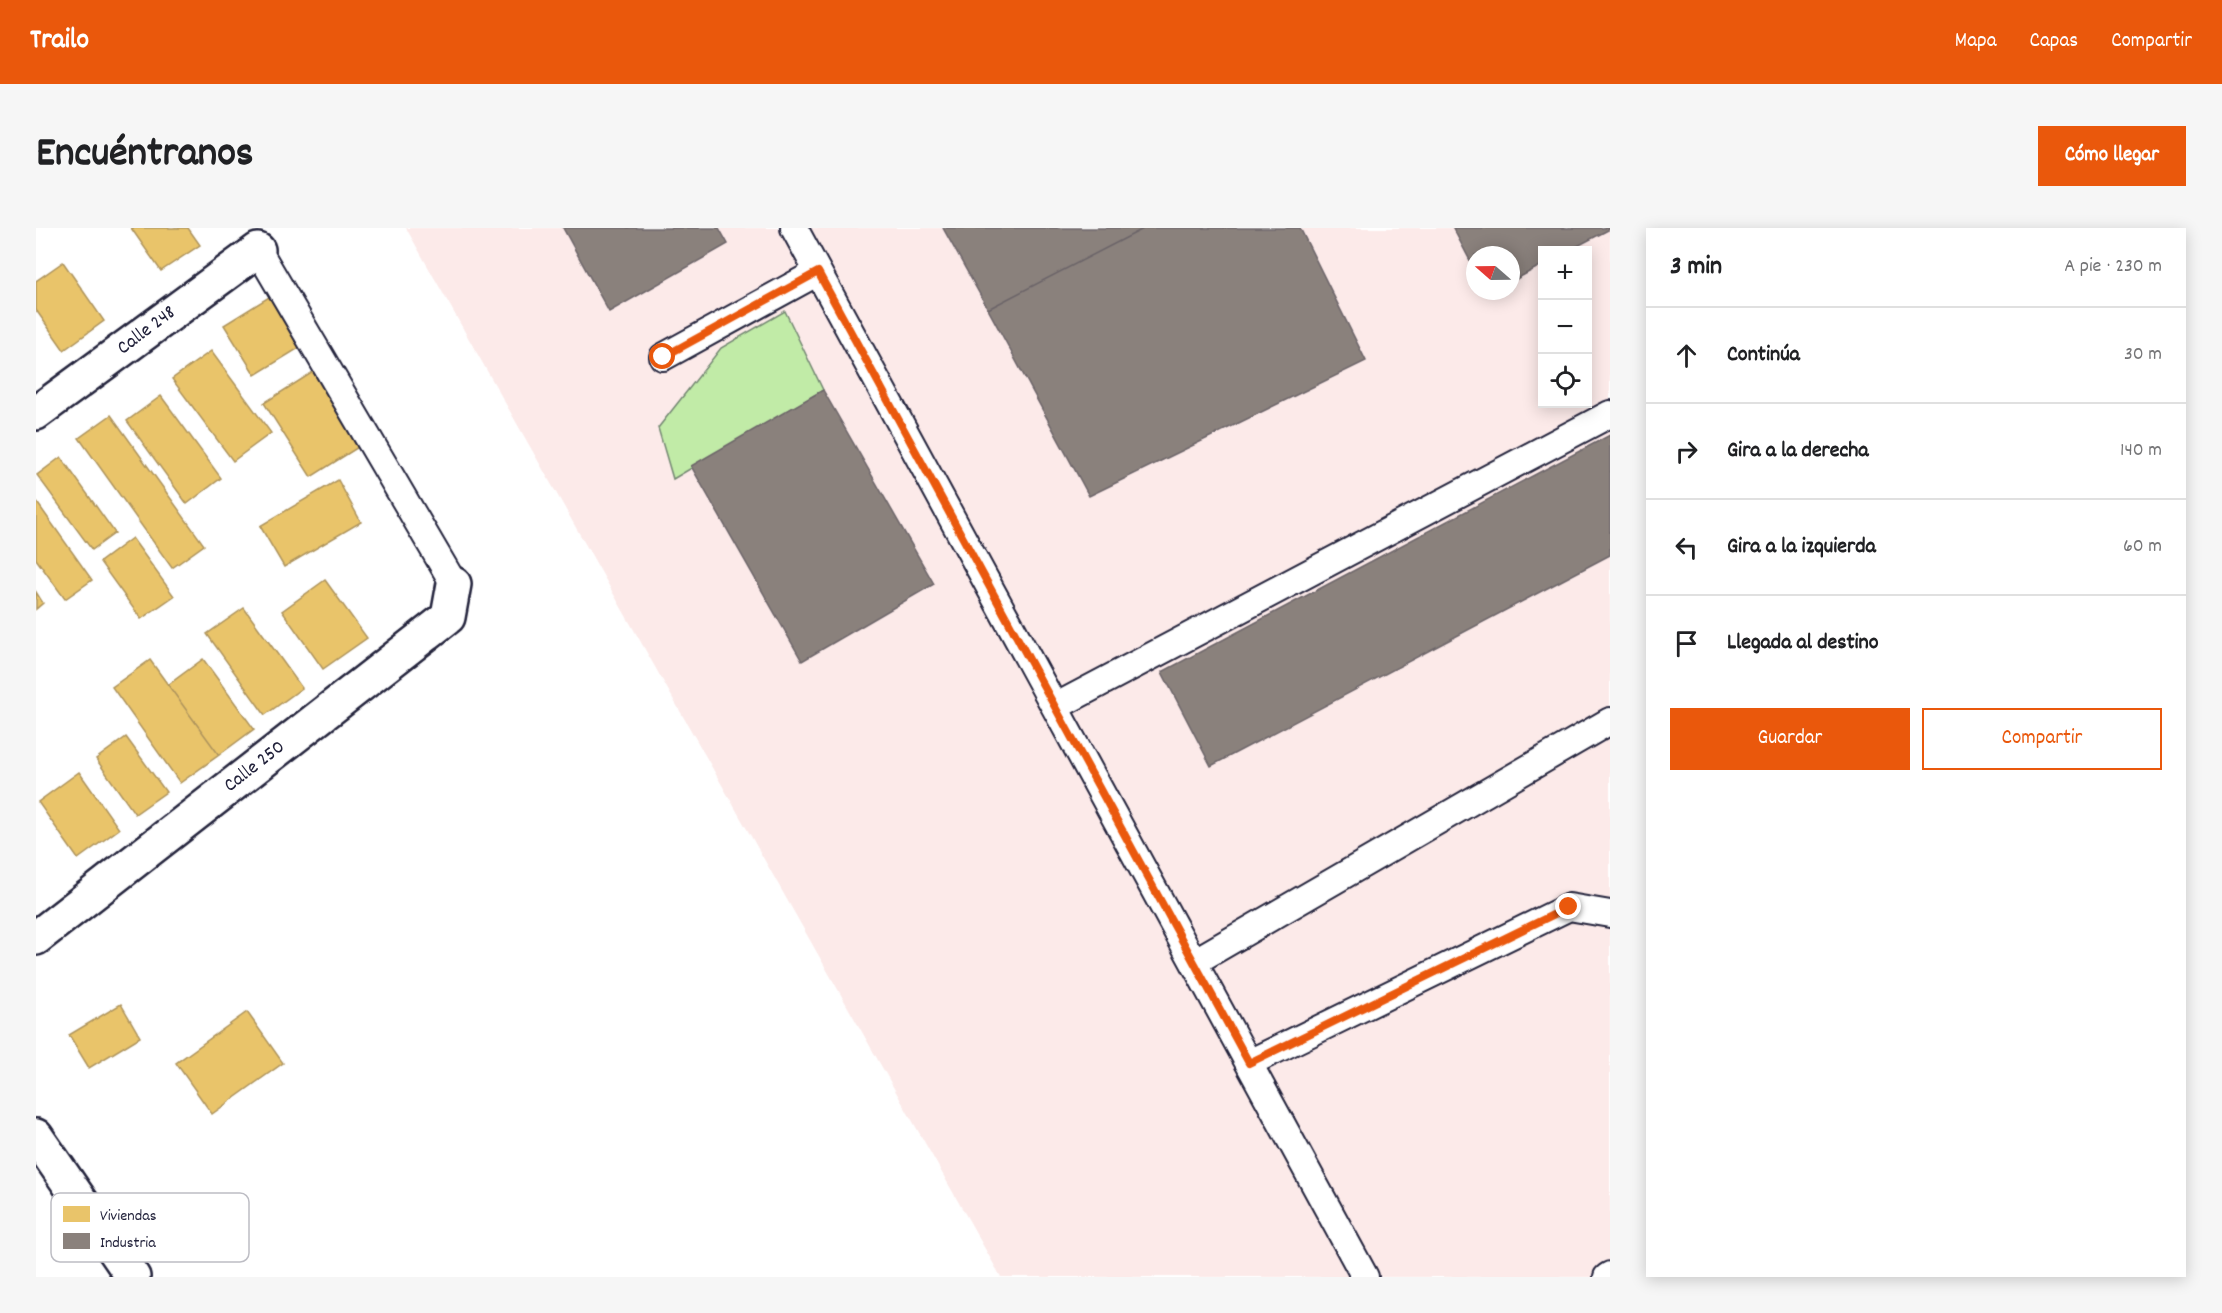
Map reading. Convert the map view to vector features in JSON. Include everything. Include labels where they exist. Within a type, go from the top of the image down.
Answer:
[{"type":"street","name":"Calle 248","points":[[36,413],[258,250]]},
{"type":"street","name":"Calle 250","points":[[36,938],[448,617],[454,584]]},
{"type":"street","points":[[36,1136],[75,1193]]},
{"type":"street","points":[[123,1262],[133,1277]]},
{"type":"lane","points":[[802,230],[818,272],[1365,1277]]},
{"type":"lane","points":[[258,250],[454,584]]},
{"type":"lane","points":[[663,357],[818,272]]},
{"type":"lane","points":[[1055,707],[1610,414]]},
{"type":"lane","points":[[1194,962],[1610,721]]},
{"type":"lane","points":[[1249,1063],[1569,907],[1610,914]]},
{"type":"shaded area","points":[[406,228],[1610,228],[1610,1277],[1001,1277]]},
{"type":"green space","points":[[785,311],[823,390],[673,479],[658,428],[721,348]]},
{"type":"building: Viviendas","points":[[131,228],[188,228],[200,245],[161,271]]},
{"type":"building: Viviendas","points":[[63,262],[104,321],[64,350],[36,310],[36,281]]},
{"type":"building: Viviendas","points":[[274,294],[304,345],[255,375],[224,325]]},
{"type":"building: Viviendas","points":[[211,351],[271,433],[233,461],[172,379]]},
{"type":"building: Viviendas","points":[[313,372],[360,446],[311,477],[264,403]]},
{"type":"building: Viviendas","points":[[161,396],[221,478],[187,504],[127,421]]},
{"type":"building: Viviendas","points":[[111,415],[204,545],[172,568],[79,438]]},
{"type":"building: Viviendas","points":[[61,457],[115,533],[92,550],[37,475]]},
{"type":"building: Viviendas","points":[[338,480],[361,522],[284,567],[260,526]]},
{"type":"building: Viviendas","points":[[36,501],[92,580],[65,599],[36,559]]},
{"type":"building: Viviendas","points":[[132,538],[174,596],[141,619],[100,562]]},
{"type":"building: Viviendas","points":[[325,580],[367,638],[323,669],[282,611]]},
{"type":"building: Viviendas","points":[[36,592],[43,603],[36,609]]},
{"type":"building: Viviendas","points":[[244,608],[302,688],[265,715],[207,634]]},
{"type":"building: Viviendas","points":[[203,659],[254,729],[219,755],[168,685]]},
{"type":"building: Viviendas","points":[[150,660],[219,755],[180,783],[112,687]]},
{"type":"building: Viviendas","points":[[126,737],[166,792],[135,814],[96,759]]},
{"type":"building: Viviendas","points":[[79,772],[119,829],[78,859],[38,802]]},
{"type":"building: Viviendas","points":[[121,1004],[140,1037],[89,1068],[69,1035]]},
{"type":"building: Viviendas","points":[[247,1012],[283,1063],[212,1114],[176,1063]]},
{"type":"building: Industria","points":[[563,228],[719,228],[728,244],[609,312]]},
{"type":"building: Industria","points":[[943,228],[1145,228],[988,309]]},
{"type":"building: Industria","points":[[1145,228],[1300,228],[1366,361],[1089,496],[988,309]]},
{"type":"building: Industria","points":[[1453,228],[1610,228],[1578,246],[1538,246],[1538,267],[1520,277],[1520,246],[1466,246],[1466,253]]},
{"type":"building: Industria","points":[[823,390],[934,584],[802,661],[691,466]]},
{"type":"building: Industria","points":[[1610,435],[1610,555],[1211,766],[1162,672]]},
{"type":"route","points":[[663,357],[818,272],[1249,1063],[1569,907]]}]
